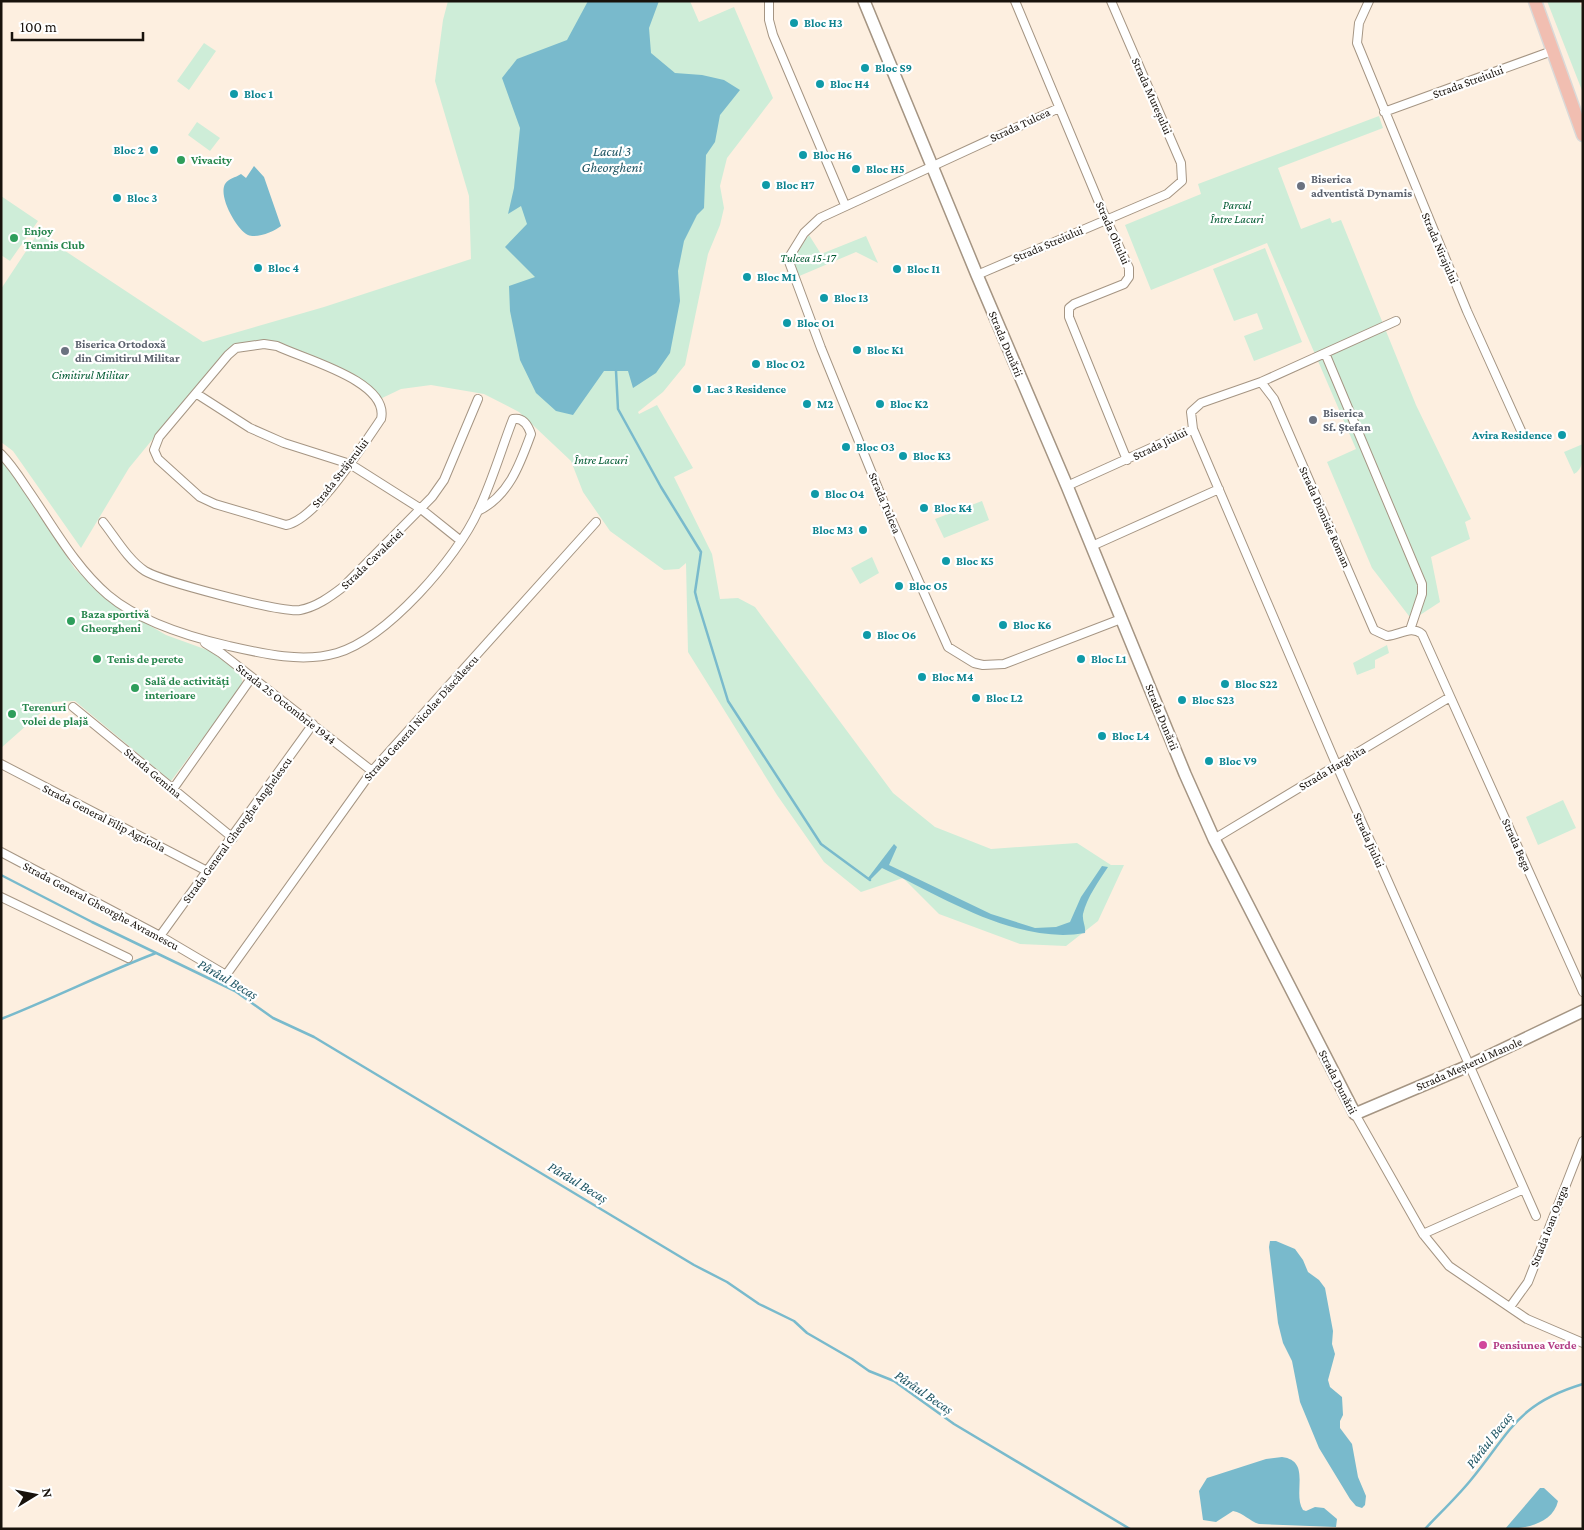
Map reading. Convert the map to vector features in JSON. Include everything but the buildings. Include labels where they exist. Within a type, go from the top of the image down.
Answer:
[{"type":"main road","points":[[1535,1],[1583,135]]},
{"type":"street","points":[[770,1],[769,20],[773,35],[845,205]]},
{"type":"street","name":"Strada Dunării","points":[[864,1],[977,275],[1092,546],[1185,774],[1214,839],[1355,1114],[1423,1234],[1449,1266],[1528,1319],[1583,1343]]},
{"type":"street","name":"Strada Oltului","points":[[1015,1],[1106,219],[1129,268],[1129,277],[1124,284],[1074,304],[1069,308],[1069,317],[1127,460]]},
{"type":"street","name":"Strada Mureșului","points":[[1111,1],[1181,163],[1182,181],[1174,189]]},
{"type":"street","name":"Strada Nirajului","points":[[1369,1],[1359,23],[1357,43],[1467,312],[1523,435]]},
{"type":"street","name":"Strada Streiului","points":[[1384,112],[1552,51]]},
{"type":"street","name":"Strada Tulcea","points":[[1059,108],[820,218],[810,226],[790,253],[789,267],[884,503],[948,647],[974,663],[983,665],[1004,664],[1121,619]]},
{"type":"street","name":"Strada Streiului","points":[[977,275],[1106,219],[1151,202],[1174,189]]},
{"type":"street","points":[[1192,429],[1191,412],[1196,405],[1261,382],[1396,321]]},
{"type":"street","name":"Strada Străjerului","points":[[264,344],[277,346],[360,382],[378,400],[382,413],[381,419],[350,464],[316,505],[296,523],[275,523],[215,504],[200,497],[158,459],[154,450],[159,437],[197,394],[228,355],[236,348],[264,344]]},
{"type":"street","points":[[1325,353],[1422,584],[1422,594],[1410,630],[1417,630],[1422,634],[1450,697]]},
{"type":"street","name":"Strada Dionisie Roman","points":[[1261,382],[1274,399],[1374,630],[1387,636],[1410,630]]},
{"type":"street","points":[[197,394],[250,428],[284,443],[350,464],[422,510],[461,541]]},
{"type":"street","name":"Strada Cavaleriei","points":[[103,522],[135,561],[153,575],[226,596],[288,610],[300,610],[316,604],[343,588],[422,510],[444,480],[478,399]]},
{"type":"street","points":[[1,454],[81,566],[119,604],[158,623],[198,639],[247,650],[302,658],[336,654],[361,645],[386,625],[426,585],[461,541],[478,511],[513,419],[522,420],[526,423],[531,434],[517,474],[490,505],[478,511]]},
{"type":"street","name":"Strada Jiului","points":[[1067,486],[1192,429],[1468,1066],[1536,1216]]},
{"type":"street","points":[[1092,546],[1219,489]]},
{"type":"street","name":"Strada General Nicolae Dăscălescu","points":[[226,975],[372,772],[596,522]]},
{"type":"street","name":"Strada 25 Octombrie 1944","points":[[198,639],[221,653],[372,772]]},
{"type":"street","points":[[173,789],[252,677]]},
{"type":"street","name":"Strada Harghita","points":[[1214,839],[1450,697]]},
{"type":"street","name":"Strada Bega","points":[[1450,697],[1583,992]]},
{"type":"street","name":"Strada Gemina","points":[[73,707],[232,838]]},
{"type":"street","name":"Strada General Gheorghe Anghelescu","points":[[160,936],[313,724]]},
{"type":"street","name":"Strada General Filip Agricola","points":[[1,764],[207,871]]},
{"type":"street","name":"Strada General Gheorghe Avramescu","points":[[1,852],[160,936],[226,975]]},
{"type":"street","points":[[1,897],[128,958]]},
{"type":"street","name":"Strada Meșterul Manole","points":[[1355,1114],[1468,1066],[1583,1011]]},
{"type":"street","name":"Strada Ioan Oarga","points":[[1510,1307],[1528,1282],[1583,1141]]},
{"type":"street","points":[[1423,1234],[1524,1189]]},
{"type":"green space","points":[[448,1],[690,1],[699,22],[734,7],[773,98],[727,158],[720,186],[724,208],[720,225],[708,254],[685,365],[663,392],[638,412],[639,414],[657,405],[693,468],[674,477],[712,554],[720,599],[738,598],[755,607],[893,793],[935,827],[991,849],[1077,843],[1111,865],[1124,865],[1098,921],[1066,946],[1020,944],[939,914],[903,878],[861,892],[824,862],[777,795],[688,652],[686,563],[679,569],[664,570],[610,531],[583,492],[571,461],[519,412],[484,394],[431,385],[401,389],[378,400],[360,382],[277,346],[236,348],[225,359],[221,356],[129,468],[81,548],[13,451],[1,442],[1,289],[38,233],[203,342],[324,307],[471,259],[469,196],[435,81],[443,20]]},
{"type":"green space","points":[[1547,1],[1579,1],[1583,10],[1583,93]]},
{"type":"green space","points":[[204,43],[216,51],[189,90],[177,81]]},
{"type":"green space","name":"Parcul Între Lacuri","points":[[1379,116],[1383,128],[1278,168],[1301,229],[1330,218],[1332,223],[1341,220],[1416,405],[1471,519],[1465,522],[1470,539],[1431,557],[1440,602],[1420,615],[1409,616],[1372,568],[1327,462],[1356,449],[1267,243],[1151,290],[1125,225],[1201,194],[1198,184]]},
{"type":"green space","name":"Vivacity","points":[[197,122],[220,138],[210,151],[188,135]]},
{"type":"green space","name":"Enjoy Tennis Club","points":[[1,196],[38,221],[10,261],[1,255]]},
{"type":"green space","name":"Tulcea 15-17","points":[[809,235],[821,254],[866,236],[878,263],[856,252],[797,277],[794,259]]},
{"type":"green space","points":[[1265,248],[1302,342],[1254,361],[1244,336],[1263,329],[1257,313],[1234,321],[1213,269]]},
{"type":"green space","points":[[1583,444],[1583,457],[1580,469],[1574,474],[1564,452]]},
{"type":"green space","name":"Baza sportivă Gheorgheni","points":[[1,461],[6,464],[75,569],[116,606],[166,635],[210,651],[240,673],[243,684],[171,781],[75,701],[53,702],[1,748]]},
{"type":"green space","points":[[982,501],[989,520],[944,538],[935,519]]},
{"type":"green space","points":[[872,557],[879,573],[860,584],[851,568]]},
{"type":"green space","points":[[1387,645],[1389,653],[1375,660],[1375,668],[1357,675],[1353,663]]},
{"type":"green space","points":[[1563,800],[1576,828],[1538,845],[1526,817]]},
{"type":"water","name":"Lacul 3 Gheorgheni","points":[[588,1],[659,1],[649,28],[651,53],[675,73],[702,75],[724,80],[740,90],[720,115],[715,142],[706,155],[704,208],[697,215],[684,241],[678,271],[680,301],[670,353],[656,373],[633,388],[628,371],[604,371],[573,415],[556,411],[536,393],[520,360],[510,311],[509,286],[535,277],[505,247],[527,224],[521,206],[508,214],[514,188],[520,128],[502,78],[517,59],[567,40]]},
{"type":"water","points":[[254,166],[264,177],[281,226],[270,232],[252,236],[244,232],[234,220],[226,205],[224,190],[225,184],[230,179],[241,174],[246,178]]},
{"type":"water","points":[[894,844],[897,847],[889,865],[991,914],[1035,928],[1056,927],[1070,922],[1081,897],[1102,866],[1108,867],[1087,901],[1083,914],[1085,933],[1059,935],[1033,932],[981,916],[882,868],[870,880],[868,878]]},
{"type":"water","points":[[1270,1241],[1276,1241],[1295,1249],[1303,1260],[1308,1272],[1319,1280],[1325,1288],[1335,1354],[1328,1380],[1330,1387],[1342,1397],[1343,1415],[1340,1421],[1340,1428],[1352,1444],[1358,1477],[1366,1496],[1365,1505],[1362,1508],[1356,1506],[1350,1499],[1319,1448],[1300,1402],[1292,1361],[1283,1343],[1278,1323],[1269,1247]]},
{"type":"water","points":[[1282,1457],[1291,1460],[1299,1471],[1299,1495],[1303,1510],[1306,1511],[1315,1507],[1324,1508],[1337,1519],[1336,1527],[1259,1524],[1233,1511],[1216,1522],[1203,1520],[1199,1491],[1207,1478],[1266,1459]]},
{"type":"water","points":[[1540,1488],[1544,1488],[1558,1501],[1550,1515],[1537,1524],[1505,1529]]},
{"type":"waterway","points":[[616,371],[618,409],[661,487],[701,552],[695,592],[728,701],[821,844],[870,880]]},
{"type":"waterway","name":"Pârâul Becaș","points":[[1,875],[92,922],[235,991],[273,1018],[314,1037],[694,1265],[727,1282],[759,1304],[794,1321],[807,1333],[869,1371],[894,1381],[954,1424],[1130,1529]]},
{"type":"waterway","points":[[1,1019],[156,953]]},
{"type":"waterway","name":"Pârâul Becaș","points":[[1425,1529],[1465,1487],[1516,1422],[1543,1401],[1583,1384]]},
{"type":"place","name":"Bloc H3","points":[[794,23]]},
{"type":"place","name":"Bloc S9","points":[[865,68]]},
{"type":"place","name":"Bloc H4","points":[[820,84]]},
{"type":"place","name":"Bloc 1","points":[[234,94]]},
{"type":"place","name":"Bloc 2","points":[[154,150]]},
{"type":"place","name":"Bloc H6","points":[[803,155]]},
{"type":"place","name":"Vivacity","points":[[181,160]]},
{"type":"place","name":"Bloc H5","points":[[856,169]]},
{"type":"place","name":"Bloc H7","points":[[766,185]]},
{"type":"place","name":"Biserica adventistă Dynamis","points":[[1301,186]]},
{"type":"place","name":"Bloc 3","points":[[117,198]]},
{"type":"place","name":"Enjoy Tennis Club","points":[[14,238]]},
{"type":"place","name":"Bloc 4","points":[[258,268]]},
{"type":"place","name":"Bloc I1","points":[[897,269]]},
{"type":"place","name":"Bloc M1","points":[[747,277]]},
{"type":"place","name":"Bloc I3","points":[[824,298]]},
{"type":"place","name":"Bloc O1","points":[[787,323]]},
{"type":"place","name":"Bloc K1","points":[[857,350]]},
{"type":"place","name":"Biserica Ortodoxă din Cimitirul Militar","points":[[65,351]]},
{"type":"place","name":"Bloc O2","points":[[756,364]]},
{"type":"place","name":"Lac 3 Residence","points":[[697,389]]},
{"type":"place","name":"M2","points":[[807,404]]},
{"type":"place","name":"Bloc K2","points":[[880,404]]},
{"type":"place","name":"Biserica Sf. Ștefan","points":[[1313,420]]},
{"type":"place","name":"Avira Residence","points":[[1562,435]]},
{"type":"place","name":"Bloc O3","points":[[846,447]]},
{"type":"place","name":"Bloc K3","points":[[903,456]]},
{"type":"place","name":"Bloc O4","points":[[815,494]]},
{"type":"place","name":"Bloc K4","points":[[924,508]]},
{"type":"place","name":"Bloc M3","points":[[863,530]]},
{"type":"place","name":"Bloc K5","points":[[946,561]]},
{"type":"place","name":"Bloc O5","points":[[899,586]]},
{"type":"place","name":"Baza sportivă Gheorgheni","points":[[71,621]]},
{"type":"place","name":"Bloc K6","points":[[1003,625]]},
{"type":"place","name":"Bloc O6","points":[[867,635]]},
{"type":"place","name":"Tenis de perete","points":[[97,659]]},
{"type":"place","name":"Bloc L1","points":[[1081,659]]},
{"type":"place","name":"Bloc M4","points":[[922,677]]},
{"type":"place","name":"Bloc S22","points":[[1225,684]]},
{"type":"place","name":"Sală de activități interioare","points":[[135,688]]},
{"type":"place","name":"Bloc L2","points":[[976,698]]},
{"type":"place","name":"Bloc S23","points":[[1182,700]]},
{"type":"place","name":"Terenuri volei de plajă","points":[[12,714]]},
{"type":"place","name":"Bloc L4","points":[[1102,736]]},
{"type":"place","name":"Bloc V9","points":[[1209,761]]},
{"type":"place","name":"Pensiunea Verde","points":[[1483,1345]]},
{"type":"park label","name":"Cimitirul Militar","points":[[90,375]]},
{"type":"park label","name":"Între Lacuri","points":[[601,460]]}]
